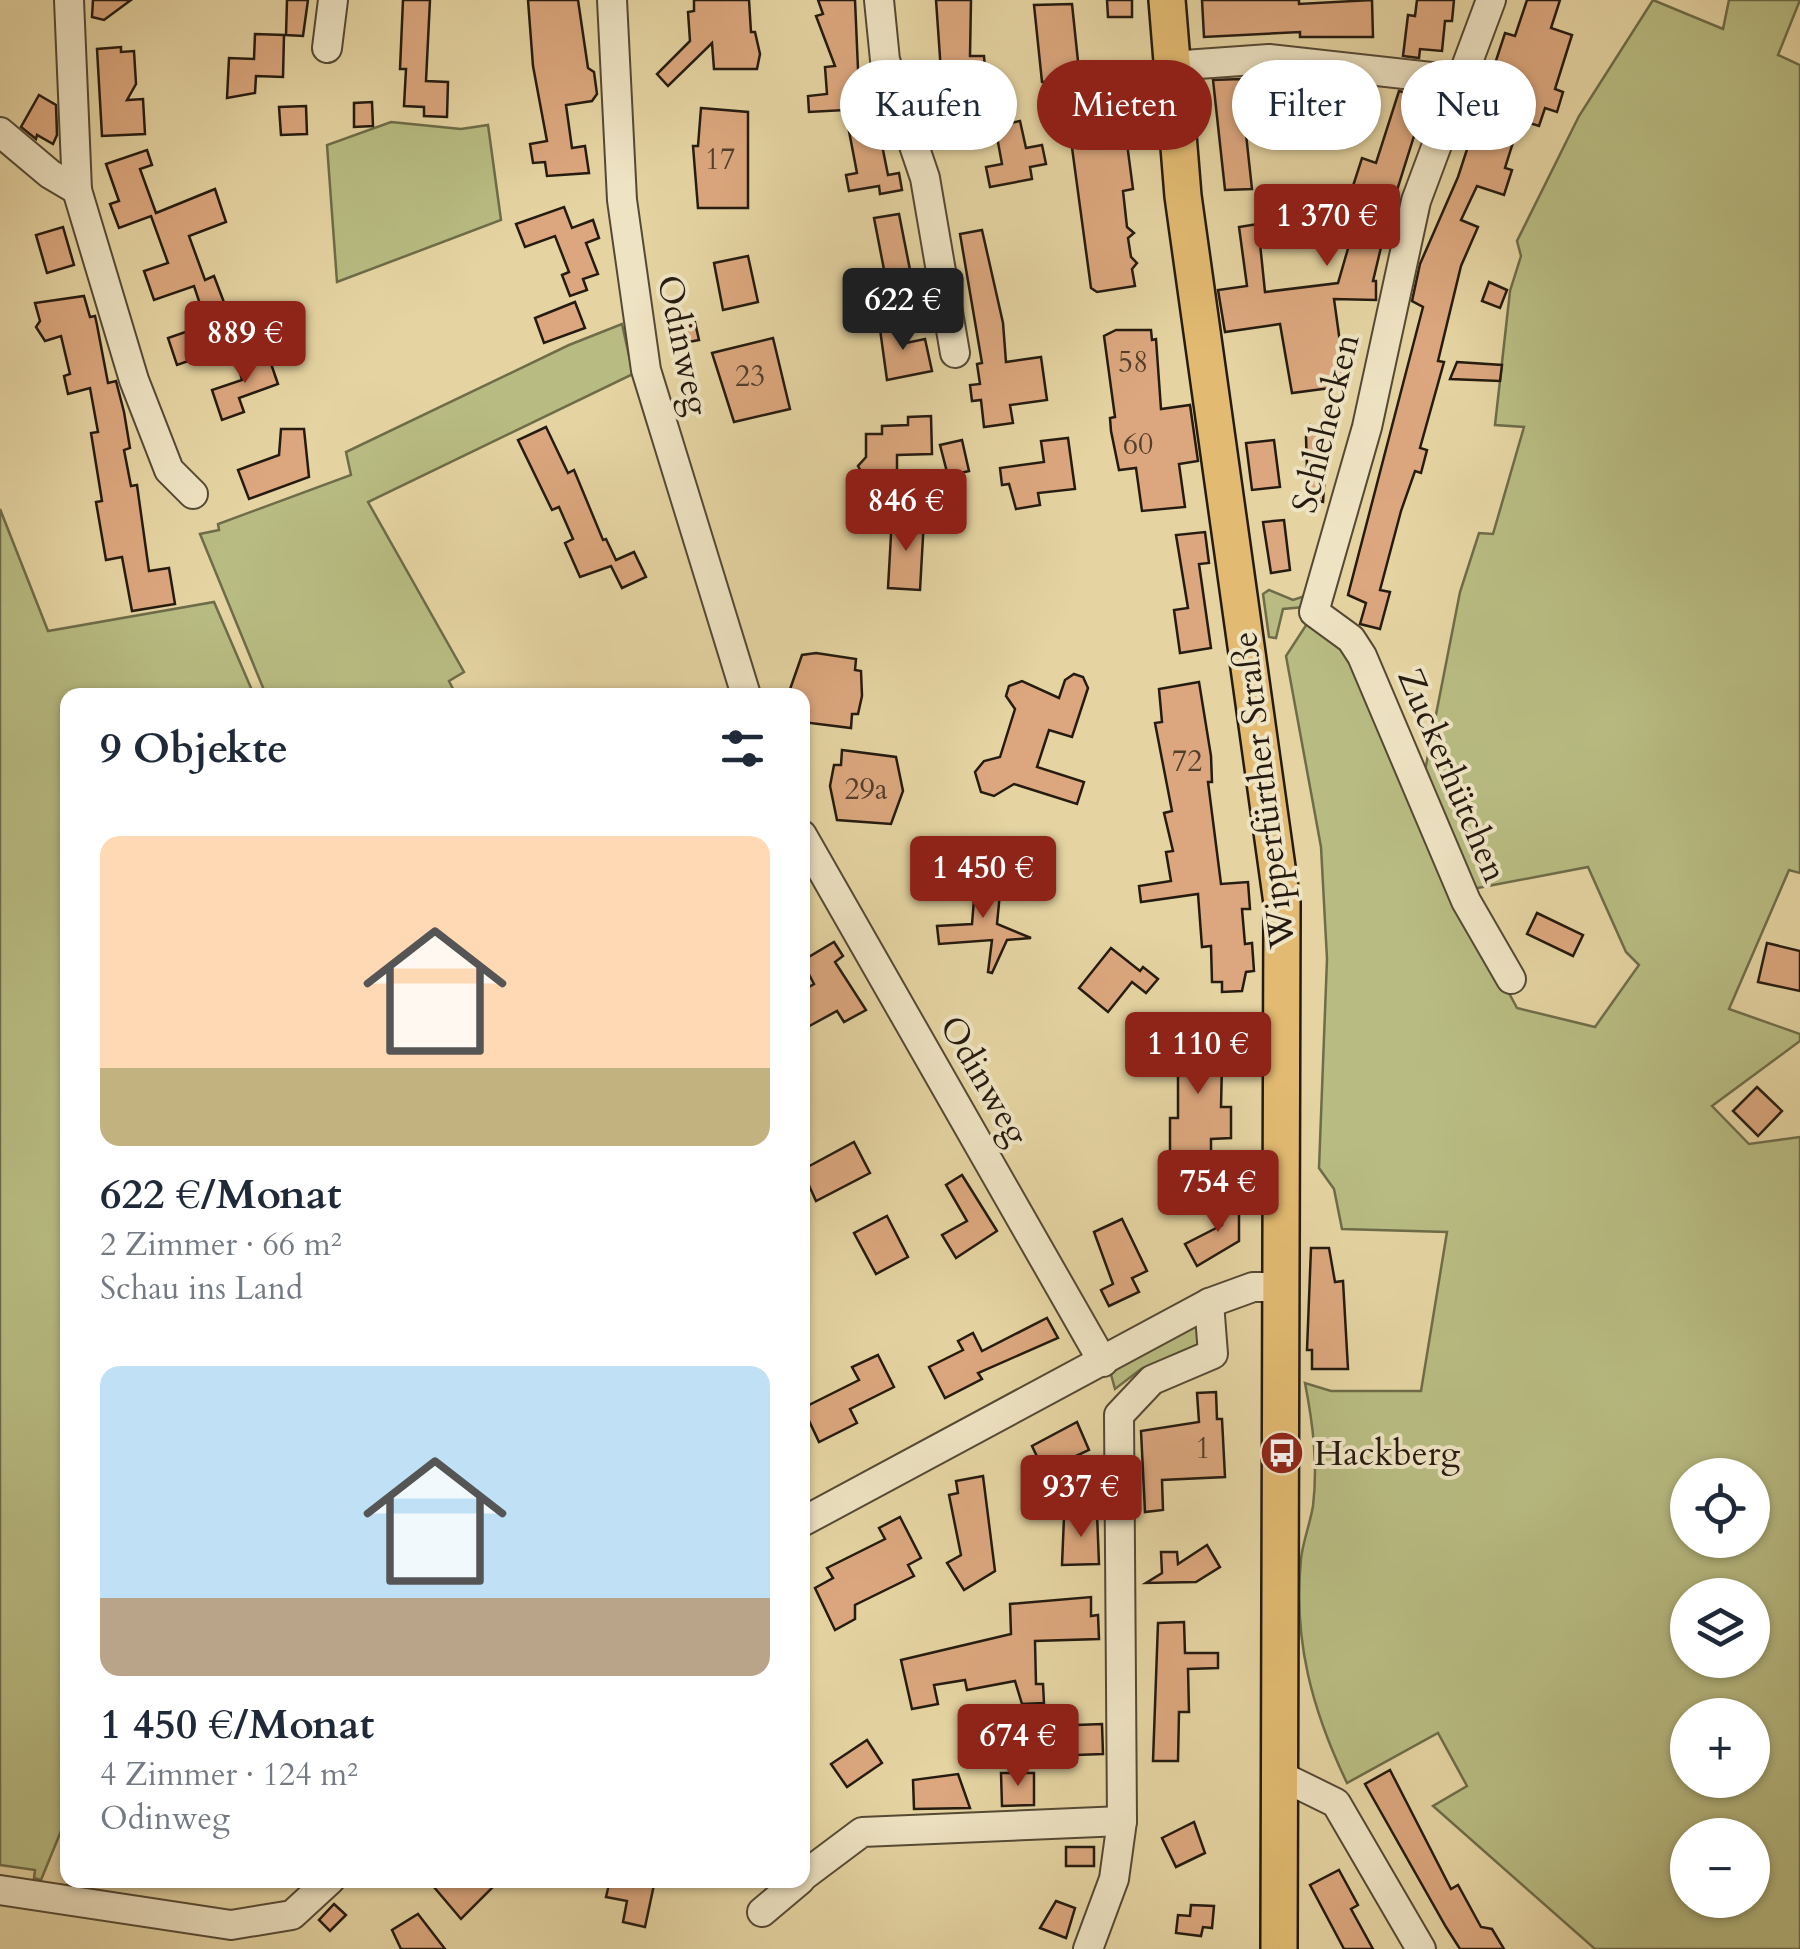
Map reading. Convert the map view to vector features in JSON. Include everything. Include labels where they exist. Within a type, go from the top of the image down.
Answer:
[{"type":"main road","name":"Wipperfürther Straße","points":[[1166,0],[1170,60]]},
{"type":"main road","name":"Wipperfürther Straße","points":[[1178,150],[1282,904],[1278,1286],[1283,1777],[1280,1949]]},
{"type":"street","points":[[69,0],[77,190],[134,380],[170,470],[193,494]]},
{"type":"street","points":[[327,48],[333,0]]},
{"type":"street","name":"Odinweg","points":[[612,0],[622,200],[646,370],[744,688]]},
{"type":"street","points":[[879,0],[885,60],[925,178],[955,353]]},
{"type":"street","name":"Schlehecken","points":[[1466,60],[1491,0]]},
{"type":"street","points":[[1212,63],[1268,58],[1401,73]]},
{"type":"street","points":[[0,132],[50,174],[77,190]]},
{"type":"street","name":"Schlehecken","points":[[1314,612],[1367,426],[1416,202],[1434,150]]},
{"type":"street","name":"Zuckerhütchen","points":[[1314,612],[1350,639],[1362,656],[1466,901],[1512,979]]},
{"type":"street","name":"Odinweg","points":[[810,849],[1103,1362]]},
{"type":"street","points":[[810,1518],[1209,1304],[1252,1287],[1278,1286]]},
{"type":"street","points":[[1088,1949],[1114,1878],[1122,1821],[1119,1415],[1152,1380],[1213,1354],[1209,1304]]},
{"type":"street","points":[[1283,1777],[1336,1804],[1421,1949]]},
{"type":"street","points":[[810,1872],[862,1832],[1122,1821]]},
{"type":"street","points":[[0,1890],[231,1925],[292,1915],[321,1888]]},
{"type":"street","points":[[762,1912],[790,1888]]},
{"type":"green space","points":[[1653,0],[1723,29],[1729,0],[1800,0],[1778,55],[1800,65],[1800,873],[1789,870],[1729,1009],[1800,1034],[1800,1041],[1712,1106],[1749,1144],[1800,1137],[1800,1949],[1595,1949],[1433,1806],[1467,1786],[1438,1733],[1347,1783],[1315,1701],[1303,1646],[1301,1559],[1313,1506],[1315,1475],[1305,1383],[1331,1391],[1421,1391],[1447,1232],[1342,1229],[1334,1189],[1319,1168],[1327,959],[1321,847],[1286,656],[1312,616],[1349,646],[1465,911],[1517,1008],[1595,1027],[1639,965],[1626,952],[1588,867],[1467,890],[1422,786],[1460,592],[1479,533],[1493,534],[1524,427],[1495,425],[1510,291],[1521,256],[1517,241],[1579,116]]},
{"type":"green space","points":[[391,122],[461,129],[488,125],[501,220],[337,282],[327,145]]},
{"type":"green space","points":[[622,324],[633,374],[368,502],[464,672],[449,681],[452,688],[263,688],[200,534],[219,530],[218,524],[351,475],[346,452],[569,345]]},
{"type":"green space","points":[[0,509],[48,631],[214,602],[251,688],[60,688],[60,1834],[41,1880],[34,1878],[35,1870],[0,1865]]},
{"type":"green space","points":[[1269,590],[1293,600],[1308,595],[1304,607],[1283,609],[1276,638],[1269,637],[1263,594]]},
{"type":"green space","points":[[1195,1325],[1203,1329],[1199,1344],[1141,1369],[1115,1389],[1110,1371]]},
{"type":"building","points":[[93,0],[131,0],[104,20],[92,17]]},
{"type":"building","points":[[287,0],[308,0],[303,36],[286,35]]},
{"type":"building","points":[[403,0],[430,0],[426,81],[448,82],[447,117],[424,116],[424,107],[404,106],[406,69],[400,69]]},
{"type":"building","points":[[528,0],[578,0],[588,68],[594,72],[597,94],[592,101],[566,105],[572,148],[585,146],[589,173],[547,176],[545,162],[533,163],[530,144],[547,141],[533,66]]},
{"type":"building","points":[[694,0],[749,0],[751,32],[755,32],[760,54],[757,69],[714,69],[712,43],[668,86],[657,74],[690,41],[688,12],[694,11]]},
{"type":"building","points":[[818,0],[855,0],[858,60],[840,60],[840,110],[809,112],[808,96],[827,94],[825,67],[835,66],[816,16],[823,14]]},
{"type":"building","points":[[936,0],[971,0],[970,56],[984,56],[984,60],[940,60]]},
{"type":"building","points":[[1107,0],[1132,0],[1132,17],[1108,17]]},
{"type":"building","points":[[1202,0],[1299,0],[1299,4],[1372,0],[1373,37],[1300,37],[1300,32],[1204,37]]},
{"type":"building","points":[[1417,0],[1454,0],[1452,21],[1445,21],[1442,51],[1420,49],[1419,58],[1403,56],[1408,15],[1415,16]]},
{"type":"building","points":[[1527,0],[1560,0],[1551,28],[1572,35],[1555,89],[1563,92],[1557,112],[1545,108],[1539,126],[1536,60],[1496,60],[1505,33],[1515,36]]},
{"type":"building","points":[[1072,4],[1078,60],[1040,60],[1034,5]]},
{"type":"building","points":[[255,34],[284,35],[283,77],[256,76],[255,93],[227,98],[229,58],[254,59]]},
{"type":"building","points":[[121,47],[121,52],[134,51],[136,84],[127,100],[143,99],[145,134],[102,136],[97,49]]},
{"type":"building","points":[[1232,79],[1232,150],[1248,150],[1252,189],[1225,190],[1213,80]]},
{"type":"building","points":[[1401,92],[1401,150],[1410,150],[1373,281],[1376,300],[1334,299],[1346,386],[1292,393],[1280,324],[1225,332],[1218,290],[1247,286],[1239,227],[1258,224],[1265,292],[1338,283],[1365,190],[1353,186],[1362,158],[1376,163]]},
{"type":"building","points":[[39,95],[56,105],[57,135],[53,144],[37,135],[36,139],[21,127]]},
{"type":"building","points":[[372,102],[373,126],[354,127],[354,103]]},
{"type":"building","points":[[306,106],[307,134],[281,135],[279,107]]},
{"type":"building","points":[[701,108],[748,112],[748,208],[698,208],[693,146],[698,146]]},
{"type":"building","points":[[1020,121],[1026,148],[1037,146],[1037,150],[1043,150],[1046,164],[1030,167],[1032,179],[990,187],[986,167],[1002,164],[999,150],[1017,150]]},
{"type":"building","points":[[147,150],[152,165],[140,169],[156,213],[215,189],[226,222],[189,236],[205,280],[214,276],[225,305],[203,313],[194,286],[154,300],[144,271],[168,263],[151,216],[119,228],[110,204],[119,201],[106,164]]},
{"type":"building","points":[[853,150],[883,150],[888,175],[899,173],[902,190],[880,194],[879,186],[849,191],[846,175],[857,173]]},
{"type":"building","points":[[1072,150],[1128,150],[1133,189],[1123,191],[1127,227],[1134,233],[1128,238],[1131,257],[1137,263],[1132,269],[1135,286],[1097,292],[1091,288]]},
{"type":"building","points":[[1467,150],[1511,150],[1505,168],[1512,170],[1504,195],[1477,186],[1461,220],[1478,227],[1461,266],[1438,361],[1444,362],[1420,448],[1427,450],[1421,473],[1415,471],[1380,590],[1390,592],[1380,629],[1360,624],[1366,603],[1348,595],[1423,307],[1412,301],[1420,264]]},
{"type":"building","points":[[564,207],[572,228],[593,220],[599,238],[586,243],[598,274],[583,279],[587,290],[570,296],[562,275],[569,272],[555,236],[525,247],[516,224]]},
{"type":"building","points":[[899,214],[912,280],[887,285],[874,218]]},
{"type":"building","points":[[63,227],[74,265],[47,273],[36,235]]},
{"type":"building","points":[[982,230],[1003,323],[1006,362],[1041,357],[1047,400],[1010,405],[1013,423],[984,427],[981,400],[972,401],[970,385],[980,384],[977,364],[982,363],[960,234]]},
{"type":"building","points":[[748,256],[758,302],[723,310],[714,263]]},
{"type":"building","points":[[1489,282],[1507,290],[1500,308],[1482,301]]},
{"type":"building","points":[[84,296],[90,317],[95,316],[108,383],[116,381],[124,412],[130,448],[124,450],[131,486],[137,485],[149,571],[169,568],[175,604],[132,611],[122,557],[106,560],[96,502],[102,501],[91,433],[98,432],[90,388],[68,394],[64,376],[70,374],[61,336],[45,341],[36,327],[40,321],[35,303]]},
{"type":"building","points":[[575,302],[585,328],[544,343],[535,318]]},
{"type":"building","points":[[694,318],[699,340],[673,345],[668,323]]},
{"type":"building","points":[[896,318],[901,344],[925,339],[932,371],[887,380],[879,322]]},
{"type":"building","points":[[217,321],[226,348],[177,365],[168,338]]},
{"type":"building","points":[[1116,330],[1151,330],[1152,340],[1156,339],[1161,409],[1190,405],[1198,461],[1179,464],[1185,507],[1142,511],[1136,468],[1119,470],[1111,431],[1110,418],[1115,417],[1104,336]]},
{"type":"building","points":[[773,338],[790,409],[734,422],[712,353]]},
{"type":"building","points":[[268,355],[278,384],[239,398],[244,412],[222,420],[212,390],[242,380],[238,365]]},
{"type":"building","points":[[1457,362],[1502,365],[1500,381],[1450,379]]},
{"type":"building","points":[[931,416],[932,454],[897,455],[897,474],[863,475],[858,466],[866,457],[866,434],[882,434],[882,426],[908,425],[908,417]]},
{"type":"building","points":[[1310,425],[1328,432],[1323,502],[1308,498],[1306,437]]},
{"type":"building","points":[[546,427],[568,473],[574,470],[603,540],[606,539],[616,560],[634,552],[646,577],[622,588],[611,566],[580,577],[565,543],[573,539],[559,507],[552,510],[518,440]]},
{"type":"building","points":[[281,429],[304,429],[309,477],[249,499],[238,470],[279,455]]},
{"type":"building","points":[[1068,438],[1075,489],[1038,493],[1040,505],[1016,509],[1009,484],[1002,485],[1000,468],[1044,462],[1041,441]]},
{"type":"building","points":[[962,440],[969,471],[948,476],[940,445]]},
{"type":"building","points":[[1274,440],[1280,487],[1252,490],[1246,443]]},
{"type":"building","points":[[892,517],[924,519],[920,590],[888,588]]},
{"type":"building","points":[[1284,520],[1290,570],[1271,573],[1263,522]]},
{"type":"building","points":[[1205,532],[1209,563],[1199,564],[1211,648],[1180,653],[1174,610],[1188,608],[1176,535]]},
{"type":"building","points":[[816,653],[856,659],[855,670],[861,671],[862,696],[858,714],[852,714],[851,728],[810,723],[810,688],[790,688],[802,655]]},
{"type":"building","points":[[1074,674],[1083,677],[1088,688],[1072,737],[1049,730],[1037,767],[1084,782],[1077,804],[1014,784],[994,796],[981,792],[975,772],[984,761],[1000,757],[1015,709],[1006,696],[1009,686],[1022,681],[1059,698],[1065,680]]},
{"type":"building","points":[[1199,682],[1211,756],[1212,782],[1208,782],[1221,884],[1248,882],[1250,909],[1242,909],[1245,944],[1252,943],[1254,971],[1246,972],[1242,991],[1222,992],[1222,982],[1212,982],[1211,946],[1202,947],[1198,894],[1141,902],[1139,886],[1171,881],[1166,852],[1173,851],[1164,813],[1172,811],[1155,723],[1162,722],[1159,689]]},
{"type":"building","points":[[842,750],[896,757],[903,791],[891,824],[837,820],[830,786],[834,765],[841,765]]},
{"type":"building","points":[[989,871],[1002,872],[997,924],[1031,938],[1007,940],[992,973],[988,972],[992,940],[939,944],[937,926],[972,924],[975,887]]},
{"type":"building","points":[[1537,913],[1583,935],[1573,956],[1527,934]]},
{"type":"building","points":[[834,942],[843,956],[835,962],[866,1010],[844,1022],[837,1011],[810,1026],[810,986],[814,984],[810,956]]},
{"type":"building","points":[[1767,943],[1800,951],[1800,991],[1758,982]]},
{"type":"building","points":[[1111,948],[1140,971],[1143,967],[1158,979],[1146,993],[1132,982],[1108,1012],[1079,988]]},
{"type":"building","points":[[1181,1021],[1223,1021],[1221,1107],[1231,1107],[1231,1138],[1211,1139],[1211,1173],[1170,1173],[1170,1118],[1178,1118],[1178,1071],[1171,1071],[1170,1047],[1181,1047]]},
{"type":"building","points":[[1757,1087],[1782,1111],[1758,1136],[1733,1111]]},
{"type":"building","points":[[854,1142],[870,1173],[816,1201],[810,1188],[810,1166]]},
{"type":"building","points":[[962,1175],[997,1231],[956,1258],[942,1235],[967,1221],[946,1185]]},
{"type":"building","points":[[1221,1200],[1239,1200],[1239,1241],[1197,1266],[1185,1244],[1222,1225]]},
{"type":"building","points":[[887,1216],[908,1257],[876,1274],[854,1233]]},
{"type":"building","points":[[1122,1219],[1147,1271],[1132,1278],[1139,1292],[1109,1306],[1101,1290],[1113,1284],[1094,1232]]},
{"type":"building","points":[[1311,1248],[1329,1248],[1335,1282],[1343,1281],[1348,1369],[1312,1369],[1312,1350],[1307,1350]]},
{"type":"building","points":[[1047,1318],[1058,1338],[978,1373],[982,1379],[945,1398],[929,1367],[963,1350],[958,1341],[973,1333],[982,1351]]},
{"type":"building","points":[[878,1355],[894,1387],[850,1409],[857,1423],[819,1442],[810,1423],[810,1404],[859,1380],[852,1367]]},
{"type":"building","points":[[1216,1392],[1217,1419],[1222,1419],[1225,1477],[1162,1480],[1163,1510],[1145,1512],[1141,1431],[1199,1422],[1197,1393]]},
{"type":"building","points":[[1077,1422],[1089,1450],[1044,1471],[1032,1446]]},
{"type":"building","points":[[983,1476],[995,1571],[964,1590],[947,1563],[961,1555],[949,1495],[958,1493],[956,1481]]},
{"type":"building","points":[[1097,1513],[1099,1564],[1062,1565],[1064,1517]]},
{"type":"building","points":[[900,1517],[921,1558],[908,1565],[914,1576],[855,1605],[855,1619],[835,1630],[815,1588],[833,1578],[827,1568],[885,1539],[879,1528]]},
{"type":"building","points":[[1207,1545],[1220,1567],[1196,1582],[1146,1583],[1162,1573],[1161,1552],[1177,1552],[1178,1564]]},
{"type":"building","points":[[1091,1597],[1091,1616],[1098,1615],[1099,1639],[1035,1641],[1036,1684],[1043,1684],[1044,1703],[1022,1704],[1015,1681],[967,1690],[965,1680],[934,1685],[938,1704],[912,1709],[901,1660],[1011,1634],[1010,1604]]},
{"type":"building","points":[[1184,1622],[1185,1653],[1218,1653],[1218,1668],[1188,1669],[1189,1712],[1179,1712],[1178,1761],[1153,1761],[1158,1623]]},
{"type":"building","points":[[1102,1724],[1103,1754],[1076,1755],[1076,1725]]},
{"type":"building","points":[[867,1740],[882,1763],[847,1787],[831,1764]]},
{"type":"building","points":[[1390,1770],[1451,1889],[1458,1885],[1481,1927],[1492,1929],[1504,1949],[1460,1949],[1365,1784]]},
{"type":"building","points":[[1001,1773],[1034,1773],[1034,1805],[1002,1806]]},
{"type":"building","points":[[958,1774],[970,1808],[914,1809],[913,1780]]},
{"type":"building","points":[[1194,1822],[1205,1853],[1176,1867],[1162,1838]]},
{"type":"building","points":[[1066,1847],[1094,1847],[1094,1866],[1066,1866]]},
{"type":"building","points":[[1339,1870],[1358,1905],[1351,1909],[1373,1949],[1344,1949],[1310,1885]]},
{"type":"building","points":[[435,1888],[492,1888],[461,1919]]},
{"type":"building","points":[[608,1888],[653,1888],[645,1927],[623,1922],[627,1901],[606,1897]]},
{"type":"building","points":[[1056,1901],[1075,1908],[1066,1938],[1040,1928]]},
{"type":"building","points":[[334,1904],[346,1915],[330,1931],[319,1920]]},
{"type":"building","points":[[1191,1905],[1214,1906],[1212,1928],[1203,1927],[1201,1936],[1176,1933],[1178,1915],[1190,1916]]},
{"type":"building","points":[[418,1914],[445,1949],[401,1949],[392,1930]]},
{"type":"place","name":"Hackberg","points":[[1282,1453]]}]
